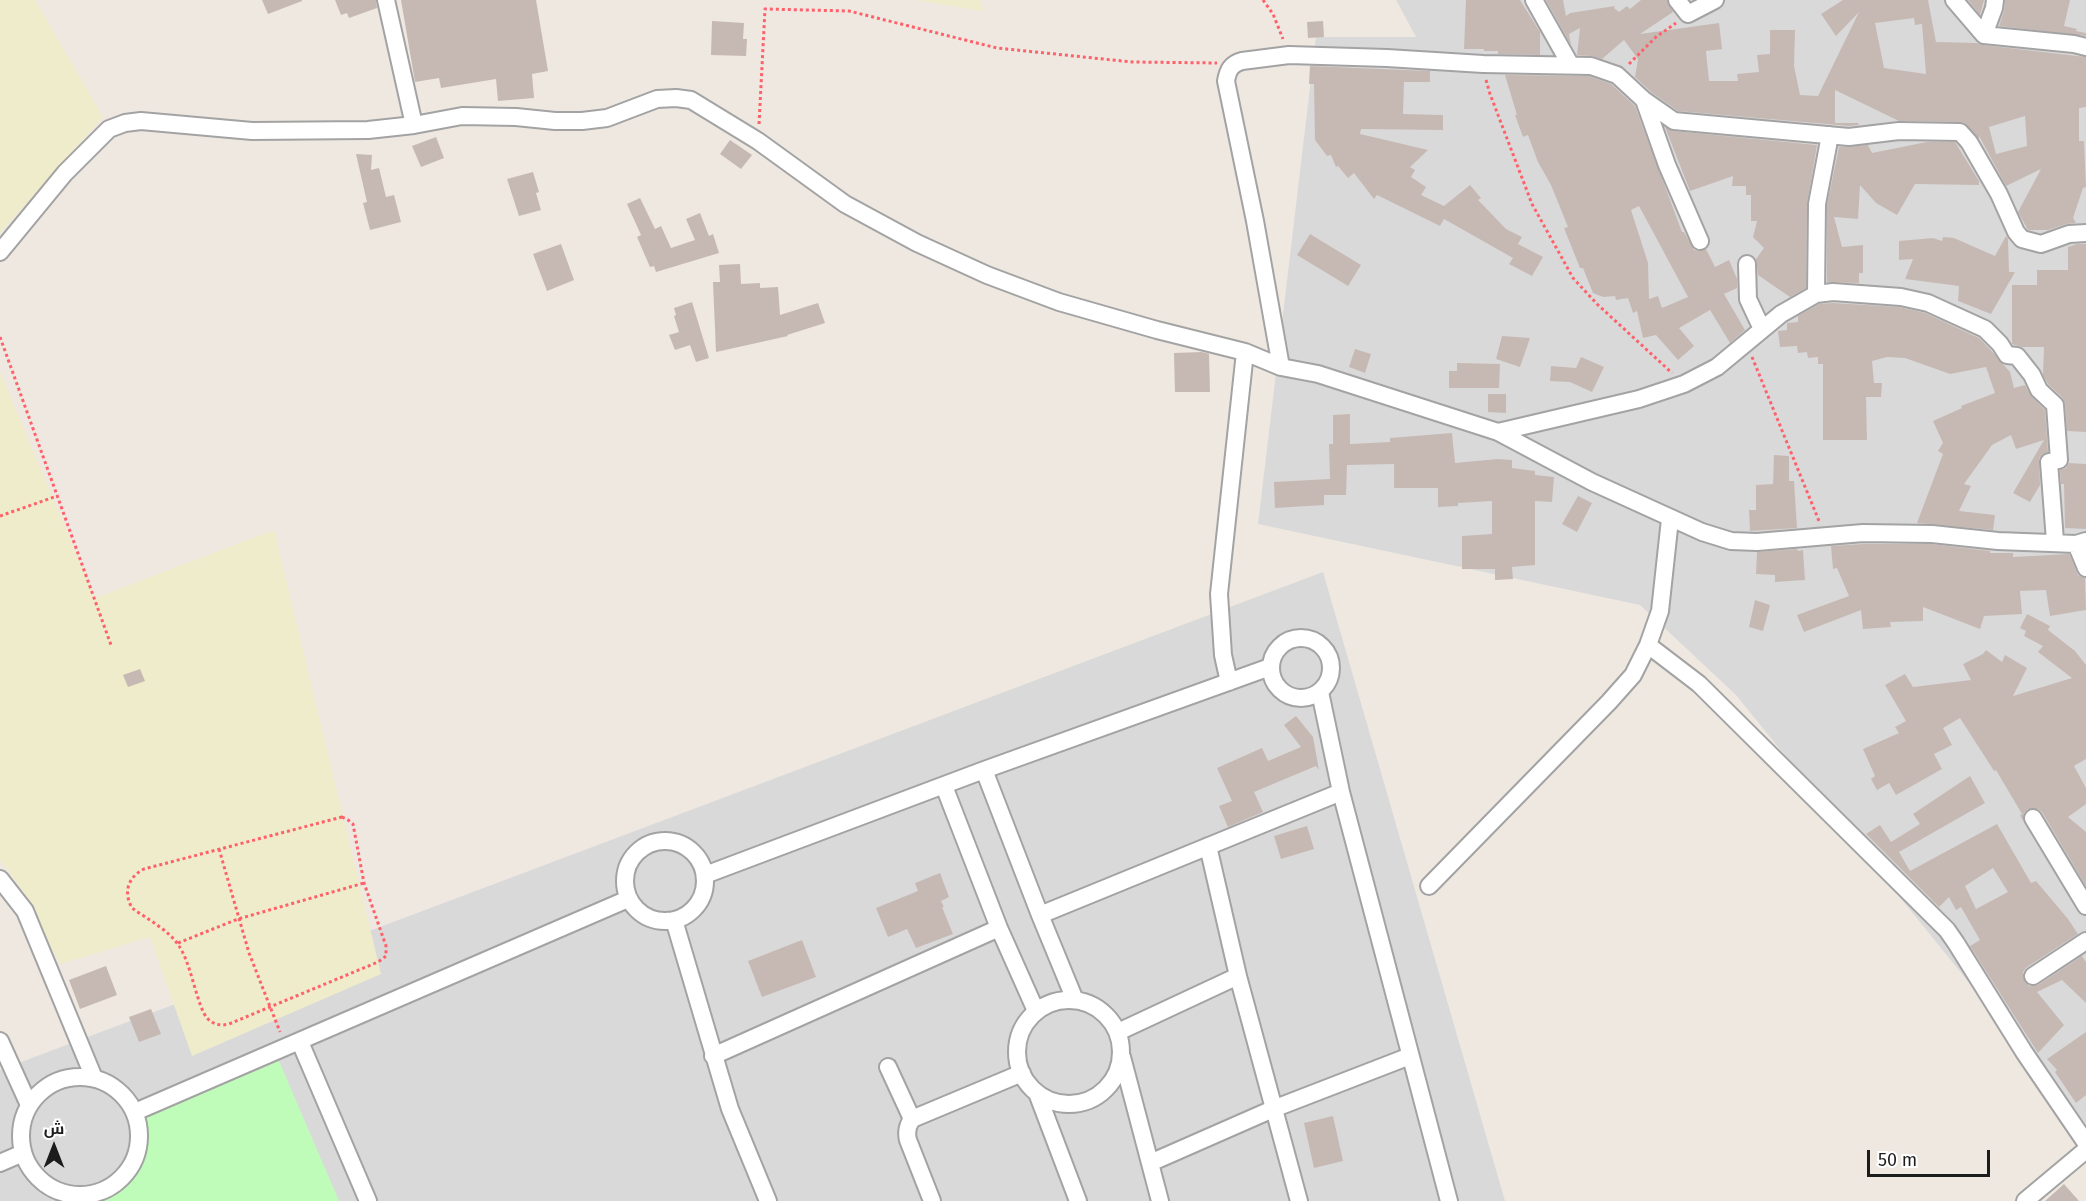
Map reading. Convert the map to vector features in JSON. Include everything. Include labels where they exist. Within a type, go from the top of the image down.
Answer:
[{"type":"street","points":[[386,0],[414,125]]},
{"type":"street","points":[[1534,0],[1570,64]]},
{"type":"street","points":[[1677,0],[1688,14],[1715,0]]},
{"type":"street","points":[[1954,0],[1984,34],[2086,47]]},
{"type":"street","points":[[1984,34],[1995,0]]},
{"type":"street","points":[[1281,367],[1257,231],[1226,81],[1228,70],[1234,63],[1262,57],[1289,55],[1483,64],[1591,66],[1617,75],[1644,100],[1674,121],[1849,137],[1899,131],[1960,132],[1969,142],[1999,194],[2016,232],[2022,239],[2041,244],[2068,234],[2086,233]]},
{"type":"street","points":[[0,252],[90,147],[109,129],[125,123],[141,121],[252,131],[368,130],[414,125],[462,116],[582,121],[607,118],[657,99],[691,100],[758,141],[845,204],[917,243],[987,275],[1059,302],[1245,352],[1281,367],[1318,374],[1498,432],[1592,482],[1702,532],[1731,541],[1757,542],[1863,533],[1932,534],[1998,541],[2081,543],[2086,568]]},
{"type":"street","points":[[1644,100],[1667,165],[1700,241]]},
{"type":"street","points":[[1816,294],[1817,204],[1830,135]]},
{"type":"street","points":[[1747,264],[1748,299],[1762,329]]},
{"type":"street","points":[[1498,432],[1639,399],[1684,384],[1717,366],[1781,315],[1816,294],[1833,292],[1901,297],[1928,303],[1986,329],[2007,355],[2017,356],[2032,375],[2039,390],[2055,405],[2059,460],[2049,462],[2055,541]]},
{"type":"street","points":[[1228,682],[1222,655],[1220,594],[1245,352]]},
{"type":"street","points":[[1429,886],[1610,702],[1633,675],[1648,645],[1660,610],[1670,519]]},
{"type":"street","points":[[1299,638],[1314,641],[1326,651],[1331,665],[1329,680],[1320,692],[1308,698],[1294,698],[1281,692],[1273,681],[1270,668],[1275,653],[1285,642],[1299,638]]},
{"type":"street","points":[[1648,645],[1699,684],[1947,930],[2024,1052],[2086,1143]]},
{"type":"street","points":[[705,875],[984,770],[1270,668]]},
{"type":"street","points":[[1320,692],[1341,792],[1449,1201]]},
{"type":"street","points":[[984,770],[1075,1000]]},
{"type":"street","points":[[944,786],[999,928],[1036,1011]]},
{"type":"street","points":[[1040,915],[1341,792]]},
{"type":"street","points":[[2033,818],[2086,906]]},
{"type":"street","points":[[662,840],[682,844],[698,856],[705,875],[703,895],[692,911],[674,920],[661,922],[648,918],[636,910],[628,899],[624,880],[629,860],[643,846],[662,840]]},
{"type":"street","points":[[1208,846],[1238,976],[1299,1201]]},
{"type":"street","points":[[0,879],[17,898],[24,911],[94,1078]]},
{"type":"street","points":[[135,1112],[628,899]]},
{"type":"street","points":[[674,920],[730,1109],[768,1201]]},
{"type":"street","points":[[713,1056],[999,928]]},
{"type":"street","points":[[2033,976],[2086,941]]},
{"type":"street","points":[[1118,1032],[1238,976]]},
{"type":"street","points":[[1073,1200],[1037,1093],[1022,1074],[1017,1057],[1018,1040],[1025,1024],[1036,1011],[1061,1000],[1075,1000],[1093,1005],[1108,1016],[1118,1032],[1122,1057],[1160,1201]]},
{"type":"street","points":[[0,1041],[29,1105]]},
{"type":"street","points":[[293,1045],[368,1201]]},
{"type":"street","points":[[1150,1163],[1273,1109],[1410,1056]]},
{"type":"street","points":[[1037,1093],[1053,1102],[1072,1104],[1090,1100],[1105,1090],[1116,1075],[1122,1057]]},
{"type":"street","points":[[888,1067],[912,1119]]},
{"type":"street","points":[[932,1201],[906,1135],[912,1119],[1022,1074]]},
{"type":"street","points":[[69,1077],[94,1078],[119,1090],[135,1112],[140,1136],[135,1160],[121,1179],[100,1192],[76,1195],[53,1189],[34,1174],[23,1153],[21,1128],[29,1105],[46,1087],[69,1077]]},
{"type":"street","points":[[2025,1201],[2086,1150]]},
{"type":"street","points":[[0,1163],[23,1153]]},
{"type":"path","points":[[1263,0],[1273,14],[1289,55]]},
{"type":"path","points":[[758,141],[765,9],[849,11],[997,48],[1132,62],[1234,63]]},
{"type":"path","points":[[1617,75],[1656,37],[1688,14]]},
{"type":"path","points":[[1483,64],[1490,94],[1532,204],[1573,278],[1597,304],[1684,384]]},
{"type":"path","points":[[0,337],[111,645]]},
{"type":"path","points":[[1746,342],[1825,536]]},
{"type":"path","points":[[0,516],[57,496]]},
{"type":"path","points":[[342,818],[353,824],[364,883],[386,946],[386,956],[378,962],[270,1008],[229,1024],[217,1025],[204,1014],[190,968],[178,943],[132,908],[127,897],[128,884],[132,877],[144,869],[342,818]]},
{"type":"path","points":[[219,849],[238,919],[270,1008],[293,1045]]},
{"type":"path","points":[[178,943],[238,919],[364,883]]},
{"type":"shaded area","points":[[0,0],[35,0],[103,117],[0,233]]},
{"type":"shaded area","points":[[916,0],[980,0],[983,11]]},
{"type":"shaded area","points":[[1396,0],[2086,0],[2086,1127],[1736,695],[1640,605],[1258,524],[1316,37],[1416,37]]},
{"type":"shaded area","points":[[0,372],[95,598],[274,530],[381,974],[192,1056],[150,937],[60,964],[20,887],[0,860]]},
{"type":"shaded area","points":[[1323,572],[1505,1201],[0,1201],[0,1070]]},
{"type":"green space","points":[[279,1061],[339,1201],[95,1201],[118,1186],[135,1165],[141,1148],[140,1118]]},
{"type":"building","points":[[262,0],[302,0],[302,1],[268,14]]},
{"type":"building","points":[[335,0],[376,0],[377,8],[349,18],[347,13],[341,15]]},
{"type":"building","points":[[401,0],[536,0],[548,71],[532,74],[534,98],[498,101],[496,79],[441,88],[439,78],[415,82]]},
{"type":"building","points":[[1466,0],[1520,0],[1540,32],[1540,55],[1498,54],[1498,51],[1464,49]]},
{"type":"building","points":[[1546,0],[1563,0],[1566,16],[1570,13],[1615,6],[1614,8],[1619,12],[1627,6],[1630,9],[1641,0],[1667,0],[1673,12],[1640,34],[1719,23],[1722,49],[1706,51],[1709,81],[1738,81],[1737,74],[1759,72],[1757,55],[1770,54],[1770,30],[1795,30],[1794,66],[1800,95],[1818,96],[1859,12],[1836,36],[1821,14],[1843,0],[1928,0],[1936,42],[1977,43],[2086,57],[2086,107],[2079,108],[2079,141],[2084,141],[2086,187],[2083,188],[2073,218],[2076,223],[2048,230],[2028,230],[2018,212],[2041,169],[2006,186],[1979,136],[1979,139],[1964,122],[1899,121],[1835,90],[1835,123],[1858,123],[1859,125],[1678,111],[1651,92],[1635,77],[1638,59],[1624,40],[1602,59],[1577,55],[1580,28],[1569,34],[1571,45]],"holes":[[[1914,18],[1915,25],[1922,24],[1926,74],[1884,68],[1875,23]],[[2025,116],[2027,146],[1996,154],[1989,127]]]},
{"type":"building","points":[[1968,0],[1984,0],[1980,15]]},
{"type":"building","points":[[2005,0],[2070,0],[2064,26],[2086,33],[2086,36],[1999,26]]},
{"type":"building","points":[[712,21],[744,23],[743,39],[747,39],[746,56],[711,55]]},
{"type":"building","points":[[1323,21],[1324,37],[1308,38],[1307,22]]},
{"type":"building","points":[[1310,66],[1430,71],[1430,82],[1404,82],[1403,114],[1443,115],[1443,130],[1361,129],[1360,134],[1428,150],[1410,167],[1415,170],[1411,177],[1426,187],[1421,195],[1444,206],[1470,185],[1481,198],[1478,200],[1506,229],[1522,237],[1518,244],[1543,257],[1532,276],[1509,264],[1513,258],[1444,219],[1440,226],[1377,195],[1374,199],[1354,173],[1348,178],[1338,166],[1336,167],[1331,155],[1327,156],[1315,140],[1314,84],[1309,84]]},
{"type":"building","points":[[1505,75],[1589,76],[1611,84],[1635,106],[1682,232],[1694,250],[1706,249],[1715,267],[1729,260],[1737,279],[1737,288],[1724,294],[1745,330],[1730,343],[1710,310],[1679,328],[1694,346],[1678,360],[1656,335],[1643,338],[1637,311],[1633,313],[1628,298],[1616,300],[1615,296],[1603,297],[1593,293],[1564,228],[1568,227],[1551,185],[1538,162],[1528,135],[1523,137],[1515,115],[1517,115]],"holes":[[[1639,206],[1688,297],[1662,308],[1658,296],[1649,299],[1648,263],[1631,210]]]},
{"type":"building","points":[[1665,127],[1673,131],[1817,145],[1807,204],[1806,288],[1790,297],[1758,275],[1756,259],[1764,248],[1753,237],[1757,221],[1751,221],[1751,195],[1746,195],[1746,186],[1732,186],[1733,176],[1690,191]]},
{"type":"building","points":[[436,137],[444,158],[421,167],[412,146]]},
{"type":"building","points":[[730,140],[752,155],[741,169],[720,154]]},
{"type":"building","points":[[1927,142],[1955,142],[1979,181],[1979,185],[1915,184],[1897,215],[1876,203],[1860,185],[1858,219],[1834,217],[1842,247],[1863,245],[1863,273],[1859,273],[1859,283],[1827,282],[1827,205],[1839,147],[1868,145],[1872,153]]},
{"type":"building","points":[[356,154],[372,155],[371,170],[379,168],[386,197],[394,195],[401,222],[370,230],[363,203],[367,202]]},
{"type":"building","points":[[533,172],[541,210],[519,216],[507,179]]},
{"type":"building","points":[[640,198],[655,229],[661,226],[671,248],[695,240],[686,219],[700,213],[709,236],[713,234],[719,253],[656,272],[654,266],[650,267],[637,237],[641,235],[627,204]]},
{"type":"building","points":[[1310,234],[1361,265],[1348,286],[1297,255]]},
{"type":"building","points":[[2006,236],[2009,272],[2015,272],[1991,314],[1958,301],[1959,286],[1905,279],[1913,259],[1899,260],[1899,241],[1933,238],[1942,241],[1943,237],[1954,238],[1995,256]]},
{"type":"building","points":[[561,244],[574,280],[547,291],[533,254]]},
{"type":"building","points":[[2086,244],[2086,432],[2067,431],[2065,403],[2043,375],[2044,347],[2022,347],[2012,344],[2012,285],[2037,285],[2037,270],[2068,270],[2068,247]]},
{"type":"building","points":[[740,264],[741,284],[760,283],[760,288],[778,287],[780,315],[818,303],[825,323],[788,336],[716,352],[713,282],[720,282],[719,265]]},
{"type":"building","points":[[692,302],[709,358],[696,362],[690,345],[675,350],[669,335],[679,332],[674,308]]},
{"type":"building","points":[[1819,304],[1899,307],[1925,313],[1979,338],[1988,347],[2010,372],[2014,388],[2025,385],[2032,397],[2045,410],[2048,452],[2039,458],[2040,485],[2030,502],[2013,493],[2044,440],[2016,449],[2011,435],[1992,445],[1964,484],[1971,486],[1959,511],[1995,515],[1993,530],[1917,523],[1943,454],[1938,451],[1943,443],[1933,421],[1962,408],[1961,406],[1995,393],[1986,367],[1950,374],[1905,358],[1887,357],[1872,361],[1874,383],[1882,383],[1881,397],[1866,397],[1867,440],[1823,440],[1823,364],[1818,364],[1818,357],[1808,358],[1807,352],[1798,353],[1797,346],[1780,347],[1778,331],[1787,330],[1787,323],[1798,322],[1798,316]]},
{"type":"building","points":[[1502,336],[1530,338],[1520,367],[1496,359]]},
{"type":"building","points":[[1355,349],[1371,354],[1365,373],[1349,367]]},
{"type":"building","points":[[1174,353],[1209,354],[1210,392],[1175,392]]},
{"type":"building","points":[[1581,357],[1604,367],[1592,392],[1570,382],[1550,381],[1551,366],[1576,368]]},
{"type":"building","points":[[1457,363],[1500,364],[1499,388],[1449,388],[1449,371],[1457,371]]},
{"type":"building","points":[[1488,394],[1506,394],[1506,413],[1488,412]]},
{"type":"building","points":[[1350,414],[1350,444],[1390,442],[1390,438],[1452,433],[1455,463],[1512,460],[1512,468],[1535,471],[1535,475],[1554,477],[1552,502],[1535,501],[1535,565],[1512,567],[1513,579],[1495,580],[1495,569],[1462,569],[1462,536],[1492,534],[1492,501],[1438,507],[1438,488],[1394,488],[1394,464],[1347,465],[1346,495],[1324,495],[1324,505],[1275,508],[1274,482],[1330,479],[1329,444],[1333,444],[1333,415]]},
{"type":"building","points":[[1774,455],[1789,456],[1789,481],[1794,481],[1797,528],[1750,531],[1749,510],[1756,510],[1756,485],[1773,484]]},
{"type":"building","points":[[2069,463],[2086,464],[2086,529],[2065,528],[2064,484],[2061,484],[2060,470],[2066,468]]},
{"type":"building","points":[[1578,496],[1592,503],[1577,532],[1562,524]]},
{"type":"building","points":[[1931,544],[1990,551],[1990,553],[2013,553],[2013,557],[2069,554],[2078,575],[2085,578],[2086,610],[2050,616],[2046,590],[2020,591],[2022,614],[1984,616],[1980,629],[1923,607],[1923,621],[1890,622],[1891,627],[1863,629],[1861,610],[1804,632],[1797,615],[1849,596],[1837,568],[1833,569],[1831,546]]},
{"type":"building","points":[[1797,549],[1798,551],[1803,550],[1805,580],[1775,582],[1775,575],[1756,574],[1757,552]]},
{"type":"building","points":[[1755,600],[1770,605],[1763,631],[1749,627]]},
{"type":"building","points":[[2027,614],[2050,626],[2048,630],[2075,651],[2086,665],[2086,759],[2074,766],[2086,788],[2086,804],[2068,817],[2086,832],[2086,886],[2042,812],[2038,809],[2028,809],[2024,813],[2023,821],[2020,815],[2022,814],[1996,770],[1994,771],[1960,718],[1943,728],[1952,745],[1934,754],[1942,769],[1896,795],[1889,783],[1877,790],[1871,779],[1875,776],[1863,749],[1899,733],[1895,727],[1906,721],[1885,685],[1905,674],[1913,687],[1971,680],[1963,664],[1983,654],[1986,650],[2002,662],[2005,655],[2027,668],[2013,696],[2072,678],[2038,652],[2043,646],[2024,636],[2026,631],[2020,628]]},
{"type":"building","points":[[140,669],[145,681],[128,687],[123,675]]},
{"type":"building","points":[[1296,716],[1313,737],[1319,770],[1316,766],[1254,792],[1263,812],[1228,827],[1219,806],[1232,801],[1217,768],[1262,748],[1268,761],[1301,747],[1284,725]]},
{"type":"building","points":[[1970,776],[1985,803],[1899,852],[1910,871],[1997,824],[2031,883],[2036,881],[2078,934],[2027,967],[2023,972],[2023,977],[2029,986],[2038,985],[2082,956],[2086,962],[2086,1003],[2062,980],[2037,992],[2064,1025],[2038,1053],[1970,946],[1980,940],[1961,907],[1956,910],[1949,897],[1939,907],[1866,834],[1880,825],[1891,842],[1920,824],[1913,814]],"holes":[[[1993,868],[2008,892],[1976,909],[1965,886]]]},
{"type":"building","points":[[1307,826],[1314,849],[1281,859],[1274,836]]},
{"type":"building","points":[[940,873],[949,897],[941,901],[944,907],[942,907],[953,934],[916,948],[907,929],[888,937],[876,908],[918,891],[915,883]]},
{"type":"building","points":[[802,940],[816,977],[762,997],[748,961]]},
{"type":"building","points":[[106,966],[117,995],[80,1009],[69,980]]},
{"type":"building","points":[[151,1009],[161,1034],[139,1042],[129,1017]]},
{"type":"building","points":[[2086,1032],[2086,1095],[2076,1103],[2055,1072],[2057,1070],[2047,1059]]},
{"type":"building","points":[[1333,1116],[1343,1161],[1314,1168],[1304,1123]]},
{"type":"building","points":[[2064,1184],[2079,1201],[2045,1201]]}]
